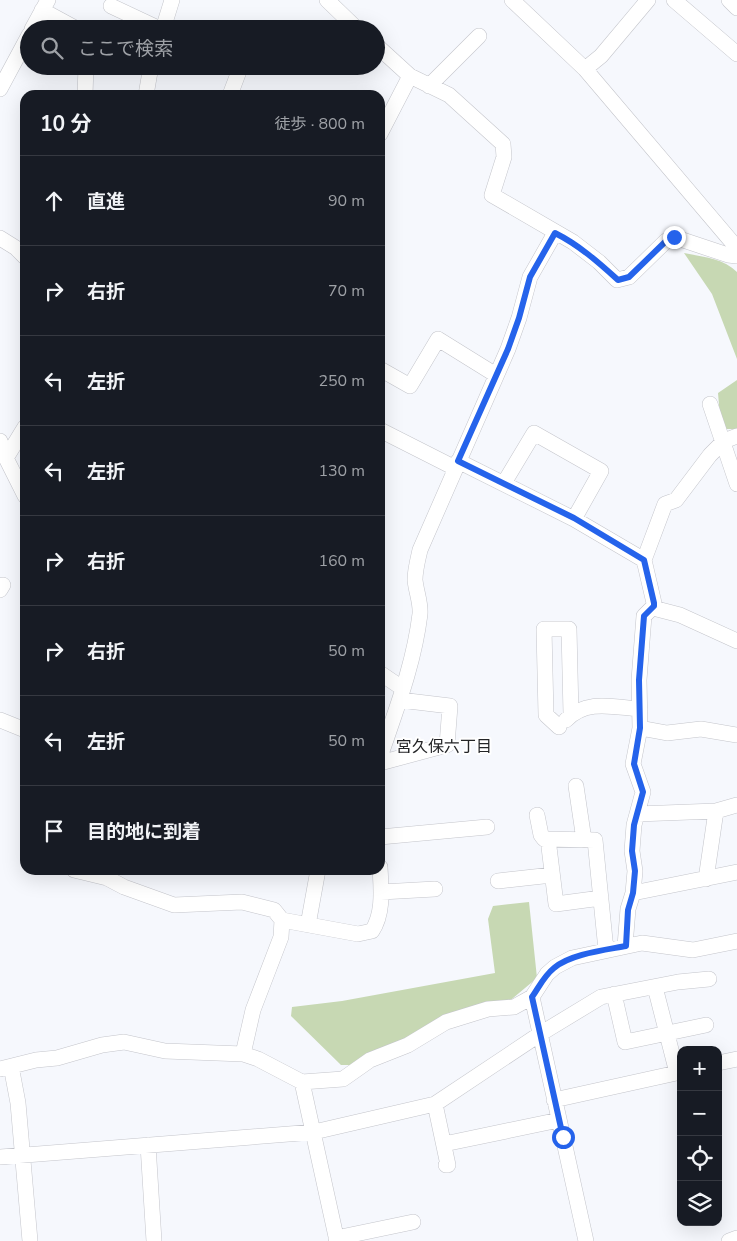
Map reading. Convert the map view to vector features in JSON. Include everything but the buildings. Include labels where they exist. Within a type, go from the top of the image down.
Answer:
[{"type":"street","points":[[164,20],[172,0]]},
{"type":"street","points":[[327,0],[348,20]]},
{"type":"street","points":[[512,0],[585,69],[737,248]]},
{"type":"street","points":[[585,69],[601,56],[648,0]]},
{"type":"street","points":[[674,0],[737,54]]},
{"type":"street","points":[[729,0],[737,8]]},
{"type":"street","points":[[37,20],[45,5],[65,20]]},
{"type":"street","points":[[111,6],[141,20]]},
{"type":"street","points":[[429,86],[479,36]]},
{"type":"street","points":[[0,89],[20,51]]},
{"type":"street","points":[[385,54],[410,76],[449,95],[503,144],[504,157],[492,195],[555,233],[574,242],[618,280],[629,277],[666,241],[674,237],[728,255],[737,256]]},
{"type":"street","points":[[85,90],[86,75]]},
{"type":"street","points":[[147,90],[149,75]]},
{"type":"street","points":[[232,90],[238,75]]},
{"type":"street","points":[[385,124],[410,76]]},
{"type":"street","points":[[385,742],[409,675],[420,612],[415,578],[420,550],[519,318],[530,277],[555,233]]},
{"type":"street","points":[[0,238],[20,252]]},
{"type":"street","points":[[385,373],[410,386],[438,340],[496,375]]},
{"type":"street","points":[[710,404],[737,484]]},
{"type":"street","points":[[385,432],[456,465],[504,483],[574,518],[644,560]]},
{"type":"street","points":[[504,483],[534,433],[601,472],[574,518]]},
{"type":"street","points":[[6,458],[20,435]]},
{"type":"street","points":[[626,946],[628,910],[633,893],[635,871],[632,851],[634,825],[643,792],[634,764],[640,728],[639,680],[644,616],[654,603],[644,560],[665,504],[676,500],[710,455],[723,443],[737,436]]},
{"type":"street","points":[[0,440],[6,458],[20,486]]},
{"type":"street","points":[[652,608],[680,615],[737,641]]},
{"type":"street","points":[[571,714],[569,629],[544,628],[546,715],[557,729],[571,714],[586,707],[598,705],[640,709]]},
{"type":"street","points":[[385,679],[401,694],[450,706],[447,745],[385,762]]},
{"type":"street","points":[[0,720],[20,728]]},
{"type":"street","points":[[640,728],[667,733],[701,729],[737,735]]},
{"type":"street","points":[[576,786],[584,840]]},
{"type":"street","points":[[637,814],[716,811],[737,805]]},
{"type":"street","points":[[706,879],[716,811]]},
{"type":"street","points":[[537,816],[540,835],[544,839],[595,840],[606,950]]},
{"type":"street","points":[[385,837],[487,827]]},
{"type":"street","points":[[548,839],[556,904],[601,898]]},
{"type":"street","points":[[633,893],[737,872]]},
{"type":"street","points":[[498,881],[552,874]]},
{"type":"street","points":[[95,875],[107,878],[124,887],[174,905],[242,902],[274,910],[282,920],[358,934],[372,932],[377,924],[381,904],[380,875]]},
{"type":"street","points":[[308,925],[317,875]]},
{"type":"street","points":[[381,892],[435,889]]},
{"type":"street","points":[[243,1054],[254,1010],[281,937],[282,920]]},
{"type":"street","points":[[30,1241],[18,1103],[6,1068],[36,1060],[57,1058],[102,1045],[124,1042],[166,1052],[243,1054],[258,1059],[302,1082],[343,1079],[370,1060],[408,1045],[446,1022],[488,1009],[514,1007],[532,997],[547,974],[555,967],[572,958],[642,943],[693,950],[737,941]]},
{"type":"street","points":[[0,1157],[314,1132],[435,1104],[540,1034],[601,997],[709,979]]},
{"type":"street","points":[[655,987],[677,1065]]},
{"type":"street","points":[[614,994],[625,1042],[706,1025]]},
{"type":"street","points":[[532,997],[586,1241]]},
{"type":"street","points":[[722,1062],[737,1059]]},
{"type":"street","points":[[554,1100],[677,1072]]},
{"type":"street","points":[[302,1082],[336,1240],[413,1222]]},
{"type":"street","points":[[435,1104],[448,1165],[446,1165]]},
{"type":"street","points":[[444,1144],[559,1120]]},
{"type":"street","points":[[148,1145],[154,1241]]},
{"type":"street","points":[[729,1241],[737,1238]]},
{"type":"green space","points":[[684,253],[719,261],[737,272],[737,359],[712,294]]},
{"type":"green space","points":[[737,380],[737,429],[721,429],[718,393]]},
{"type":"green space","points":[[529,902],[537,978],[506,1004],[354,1065],[341,1065],[291,1016],[292,1007],[342,1001],[495,973],[488,919],[493,906]]},
{"type":"district","name":"宮久保六丁目","points":[[444,746]]},
{"type":"route","points":[[563,1137],[532,997],[547,974],[555,967],[572,958],[626,946],[628,910],[633,893],[635,871],[632,851],[634,825],[643,792],[634,764],[640,728],[639,680],[644,616],[654,606],[654,603],[644,560],[574,518],[458,461],[508,349],[530,277],[555,233],[574,242],[618,280],[629,277],[666,241],[674,237]]}]
